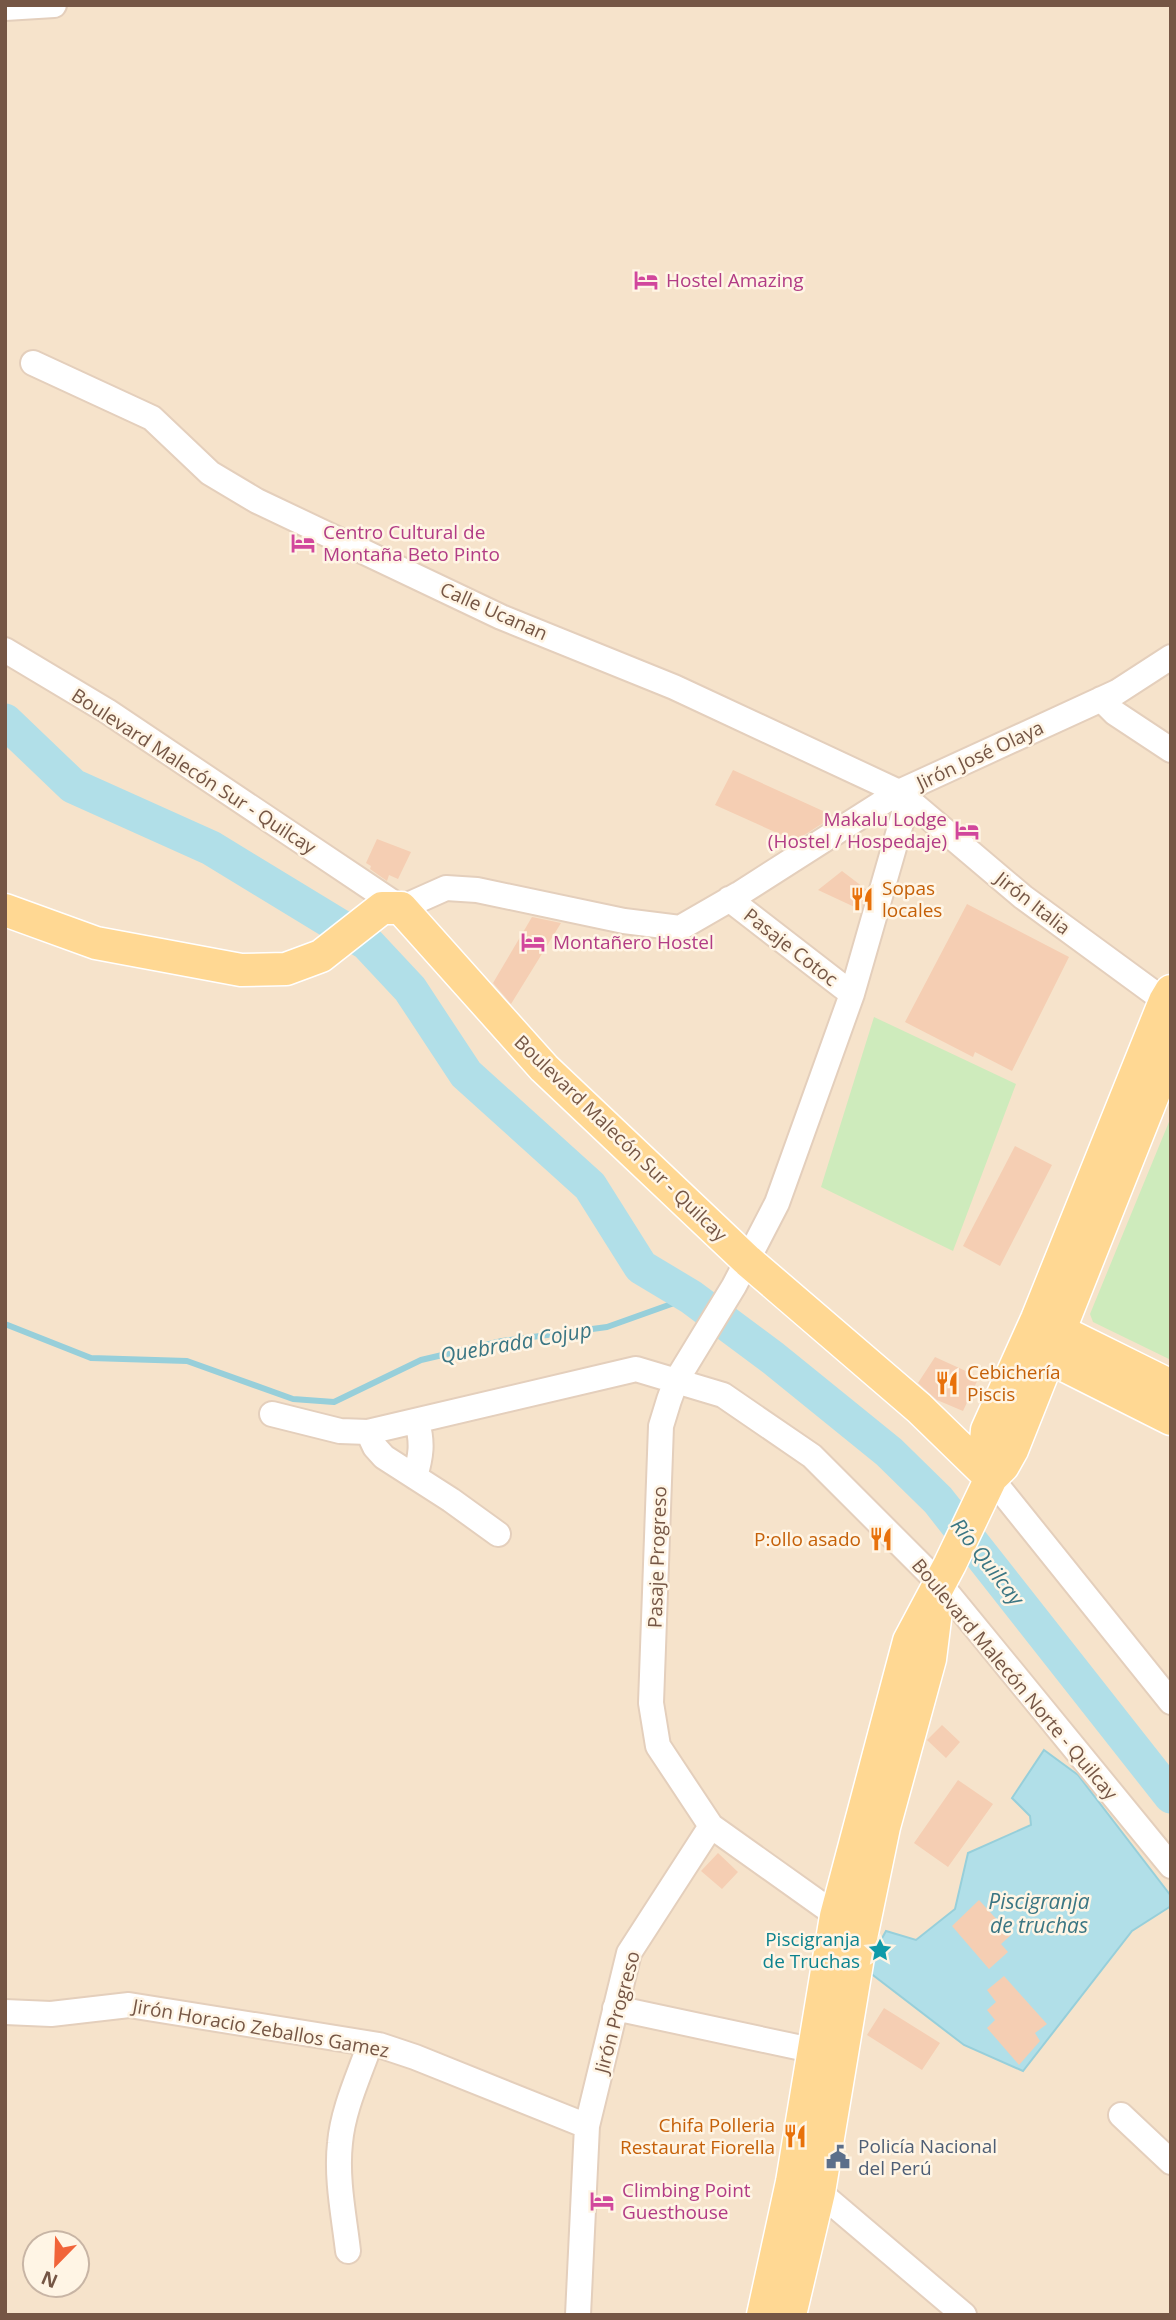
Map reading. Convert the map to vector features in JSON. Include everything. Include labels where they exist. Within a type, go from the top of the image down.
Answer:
[{"type":"main road","points":[[5,910],[96,943],[241,970],[286,969],[321,956],[392,908]]},
{"type":"main road","name":"Boulevard Malecón Sur - Quilcay","points":[[392,908],[741,1273],[919,1408],[986,1488]]},
{"type":"main road","points":[[1042,1338],[1169,1000]]},
{"type":"main road","points":[[790,2315],[806,2187],[828,2054],[836,1916],[909,1641],[986,1488],[987,1430],[1042,1338],[1171,1050]]},
{"type":"main road","points":[[1042,1338],[1171,1386]]},
{"type":"main road","points":[[1042,1338],[1171,1419]]},
{"type":"main road","points":[[828,2054],[862,1933],[884,1827],[930,1659],[945,1574]]},
{"type":"main road","points":[[763,2315],[806,2187]]},
{"type":"street","points":[[5,8],[54,5]]},
{"type":"street","name":"Calle Ucanan","points":[[33,363],[152,418],[210,473],[257,501],[501,617],[674,687],[903,796]]},
{"type":"street","name":"Boulevard Malecón Sur - Quilcay","points":[[5,650],[107,711],[392,908]]},
{"type":"street","name":"Jirón José Olaya","points":[[392,908],[446,888],[477,890],[624,921],[680,928],[903,796],[1117,692],[1171,657]]},
{"type":"street","points":[[1101,699],[1115,713],[1171,750]]},
{"type":"street","name":"Jirón José Olaya","points":[[741,1273],[777,1203],[852,994],[903,796]]},
{"type":"street","name":"Jirón Italia","points":[[903,796],[1023,897],[1169,1000]]},
{"type":"street","name":"Pasaje Cotoc","points":[[729,899],[852,994]]},
{"type":"street","name":"Pasaje Progreso","points":[[712,1826],[658,1746],[651,1703],[661,1426],[682,1370],[741,1273]]},
{"type":"street","name":"Boulevard Malecón Norte - Quilcay","points":[[272,1414],[340,1431],[368,1432],[636,1369],[682,1370],[813,1456],[945,1574],[1171,1866]]},
{"type":"street","points":[[415,1477],[422,1452],[417,1422]]},
{"type":"street","points":[[368,1432],[375,1447],[384,1457],[498,1534]]},
{"type":"street","name":"Boulevard Malecón Sur - Quilcay","points":[[986,1488],[1171,1702]]},
{"type":"street","points":[[712,1826],[862,1933]]},
{"type":"street","name":"Jirón Progreso","points":[[578,2315],[587,2126],[629,1953],[712,1826]]},
{"type":"street","name":"Jirón Horacio Zeballos Gamez","points":[[5,2012],[51,2014],[129,2005],[370,2044],[415,2057],[587,2126]]},
{"type":"street","points":[[615,2008],[828,2054]]},
{"type":"street","points":[[348,2251],[339,2169],[340,2141],[346,2110],[370,2044]]},
{"type":"street","points":[[1121,2115],[1171,2162]]},
{"type":"street","points":[[806,2187],[964,2315]]},
{"type":"shaded area","points":[[5,5],[1171,5],[1171,2315],[5,2315]]},
{"type":"green space","points":[[874,1017],[1016,1084],[953,1251],[821,1187]]},
{"type":"green space","points":[[1171,1117],[1171,1360],[1093,1322],[1090,1314]]},
{"type":"water","name":"Piscigranja de truchas","points":[[1044,1750],[1078,1775],[1171,1896],[1171,1906],[1132,1931],[1023,2071],[964,2045],[865,1969],[886,1931],[916,1940],[955,1909],[968,1853],[1031,1825],[1030,1816],[1012,1798]]},
{"type":"building","points":[[733,770],[834,816],[795,841],[715,805]]},
{"type":"building","points":[[377,839],[411,852],[398,879],[389,875],[387,881],[366,863]]},
{"type":"building","points":[[842,871],[867,890],[861,910],[818,890]]},
{"type":"building","points":[[967,904],[1069,957],[1012,1071],[975,1052],[973,1057],[905,1022]]},
{"type":"building","name":"Montañero Hostel","points":[[532,917],[561,923],[511,1004],[493,983]]},
{"type":"building","points":[[1015,1146],[1052,1165],[1000,1266],[963,1246]]},
{"type":"building","name":"Cebichería Piscis","points":[[935,1357],[979,1377],[963,1411],[937,1400],[918,1383]]},
{"type":"building","points":[[942,1725],[960,1742],[946,1758],[927,1740]]},
{"type":"building","points":[[958,1780],[993,1804],[948,1867],[914,1843]]},
{"type":"building","points":[[718,1853],[738,1872],[722,1889],[701,1871]]},
{"type":"building","points":[[979,1900],[1011,1935],[1001,1944],[1008,1952],[989,1969],[952,1926]]},
{"type":"building","points":[[1004,1976],[1047,2024],[1035,2033],[1040,2041],[1019,2065],[987,2028],[995,2020],[987,2010],[996,2002],[987,1990]]},
{"type":"building","points":[[884,2008],[940,2043],[922,2070],[867,2035]]},
{"type":"waterway","name":"Río Quilcay","points":[[5,721],[73,786],[211,848],[367,943],[410,989],[466,1074],[590,1186],[641,1267],[691,1297],[773,1358],[889,1452],[938,1500],[1171,1796]]},
{"type":"waterway","name":"Quebrada Cojup","points":[[5,1324],[91,1358],[187,1361],[293,1399],[334,1402],[421,1360],[502,1341],[607,1327],[691,1297]]},
{"type":"place","name":"Hostel Amazing","points":[[646,280]]},
{"type":"place","name":"Centro Cultural de Montaña Beto Pinto","points":[[303,543]]},
{"type":"place","name":"Makalu Lodge (Hostel / Hospedaje)","points":[[967,830]]},
{"type":"place","name":"Sopas locales","points":[[862,899]]},
{"type":"place","name":"Montañero Hostel","points":[[533,942]]},
{"type":"place","name":"Cebichería Piscis","points":[[947,1383]]},
{"type":"place","name":"P:ollo asado","points":[[881,1539]]},
{"type":"place","name":"Piscigranja de Truchas","points":[[880,1950]]},
{"type":"place","name":"Chifa Polleria Restaurat Fiorella","points":[[795,2136]]},
{"type":"place","name":"Policía Nacional del Perú","points":[[838,2157]]},
{"type":"place","name":"Climbing Point Guesthouse","points":[[602,2201]]}]
